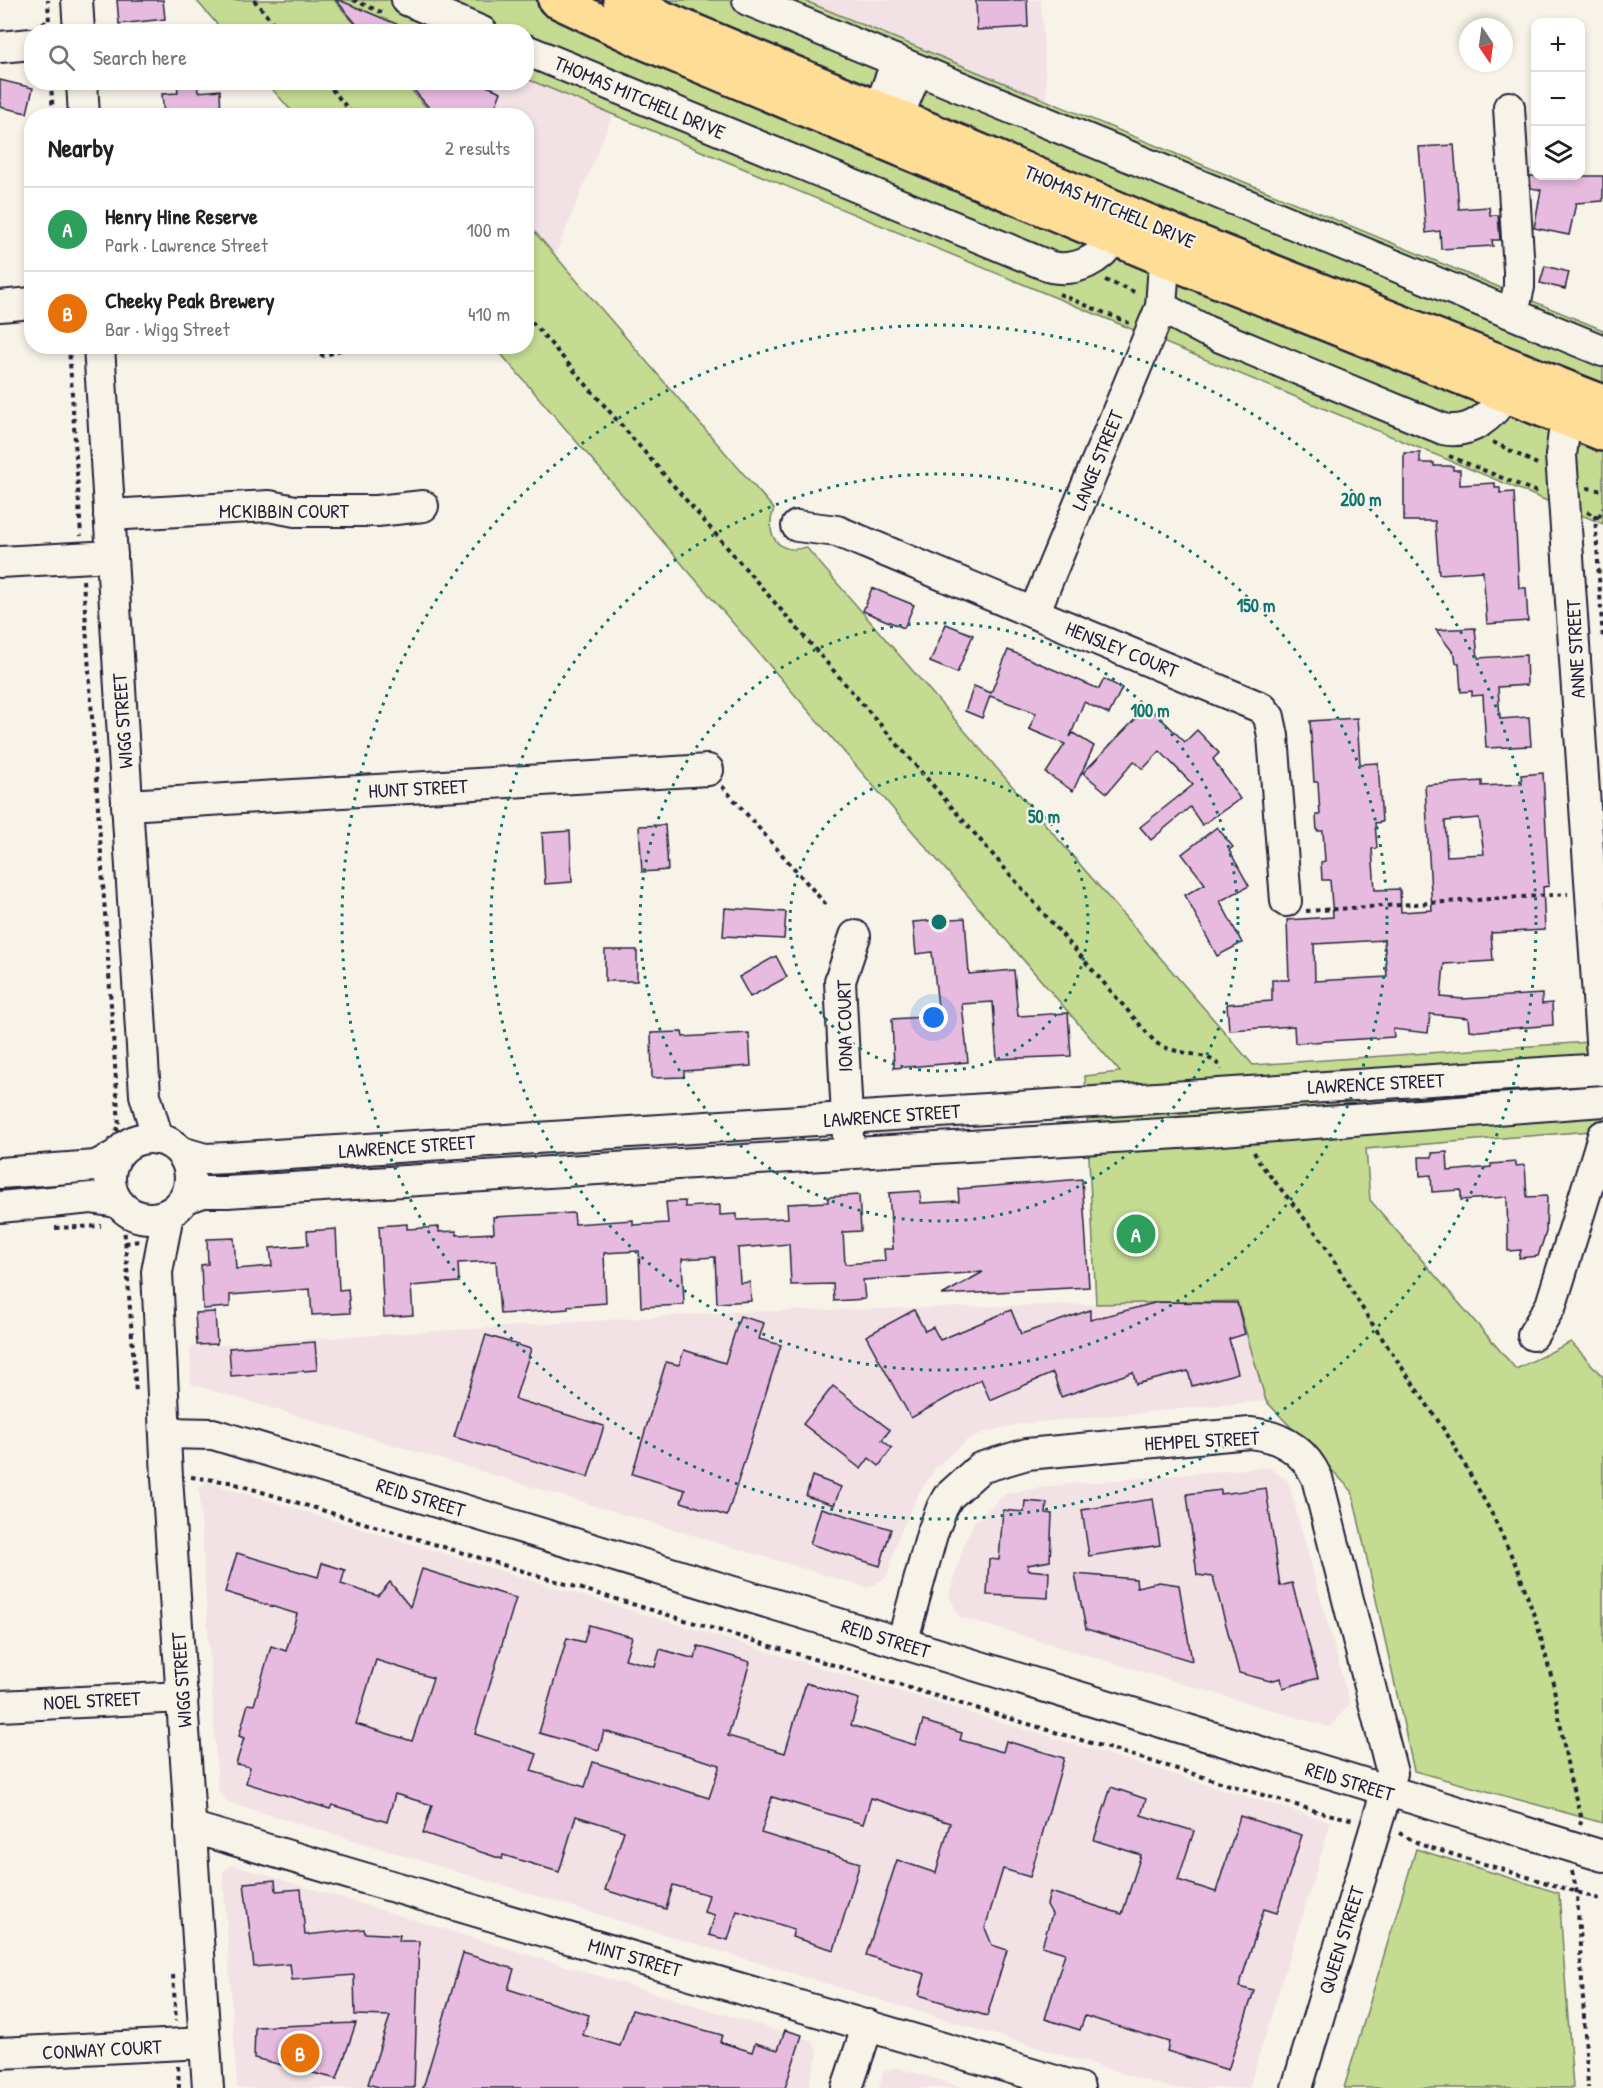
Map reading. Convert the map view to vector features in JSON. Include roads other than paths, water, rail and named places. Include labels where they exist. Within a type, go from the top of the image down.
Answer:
[{"type":"main road","name":"THOMAS MITCHELL DRIVE","points":[[555,0],[648,44],[886,122],[1105,204],[1182,256]]},
{"type":"main road","name":"THOMAS MITCHELL DRIVE","points":[[620,0],[886,122],[1114,238],[1182,256],[1512,381],[1590,416]]},
{"type":"main road","points":[[1105,204],[1114,238]]},
{"type":"street","points":[[77,0],[78,24]]},
{"type":"street","points":[[407,0],[463,24]]},
{"type":"street","points":[[748,0],[1603,351]]},
{"type":"street","points":[[0,47],[24,45]]},
{"type":"street","name":"THOMAS MITCHELL DRIVE","points":[[534,53],[1051,279],[1090,261],[1106,250],[1114,238]]},
{"type":"street","points":[[886,122],[907,66]]},
{"type":"street","points":[[82,90],[84,108]]},
{"type":"street","points":[[1509,107],[1519,271],[1519,287],[1513,313]]},
{"type":"street","name":"LANGE STREET","points":[[1034,614],[1155,320],[1171,296],[1182,256]]},
{"type":"street","points":[[1051,279],[1097,285]]},
{"type":"street","points":[[0,306],[24,304]]},
{"type":"street","points":[[1155,320],[1206,332],[1449,431],[1465,430],[1491,414],[1512,381]]},
{"type":"street","name":"WIGG STREET","points":[[99,354],[145,1095],[140,1144]]},
{"type":"street","name":"ANNE STREET","points":[[1590,416],[1565,492],[1589,894],[1603,1069]]},
{"type":"street","name":"MCKIBBIN COURT","points":[[109,515],[269,506],[307,511],[377,511],[423,506]]},
{"type":"street","name":"HENSLEY COURT","points":[[797,526],[837,531],[1253,703],[1266,712],[1273,736],[1286,901]]},
{"type":"street","points":[[0,562],[78,543],[112,556]]},
{"type":"street","name":"HUNT STREET","points":[[127,805],[708,770]]},
{"type":"street","name":"IONA COURT","points":[[849,1153],[840,981],[855,936]]},
{"type":"street","name":"LAWRENCE STREET","points":[[140,1144],[205,1159],[1603,1069]]},
{"type":"street","points":[[1282,1088],[1285,1125]]},
{"type":"street","name":"LAWRENCE STREET","points":[[177,1206],[204,1191],[227,1192],[1285,1125],[1603,1101]]},
{"type":"street","points":[[1533,1335],[1551,1305],[1603,1136]]},
{"type":"street","points":[[510,1140],[513,1174]]},
{"type":"street","points":[[0,1173],[96,1166],[140,1144]]},
{"type":"street","points":[[0,1207],[91,1198],[117,1217],[151,1218],[177,1206],[190,1174],[140,1144]]},
{"type":"street","points":[[117,1217],[109,1178],[140,1144]]},
{"type":"street","name":"WIGG STREET","points":[[177,1206],[158,1272],[167,1478],[208,2088]]},
{"type":"street","name":"WIGG STREET","points":[[117,1217],[158,1272]]},
{"type":"street","name":"REID STREET","points":[[166,1433],[213,1434],[1603,1856]]},
{"type":"street","name":"HEMPEL STREET","points":[[902,1643],[932,1533],[942,1508],[948,1497],[980,1468],[1003,1459],[1038,1453],[1250,1434],[1278,1439],[1303,1454],[1317,1478],[1392,1773],[1386,1792]]},
{"type":"street","name":"NOEL STREET","points":[[0,1706],[183,1697]]},
{"type":"street","name":"QUEEN STREET","points":[[1297,2088],[1386,1792]]},
{"type":"street","name":"MINT STREET","points":[[190,1827],[1079,2088]]},
{"type":"street","points":[[847,2088],[868,2025]]},
{"type":"street","name":"CONWAY COURT","points":[[0,2053],[205,2043]]},
{"type":"place","name":"Henry Hine Reserve","points":[[1136,1234]]},
{"type":"place","name":"Cheeky Peak Brewery","points":[[300,2053]]}]
